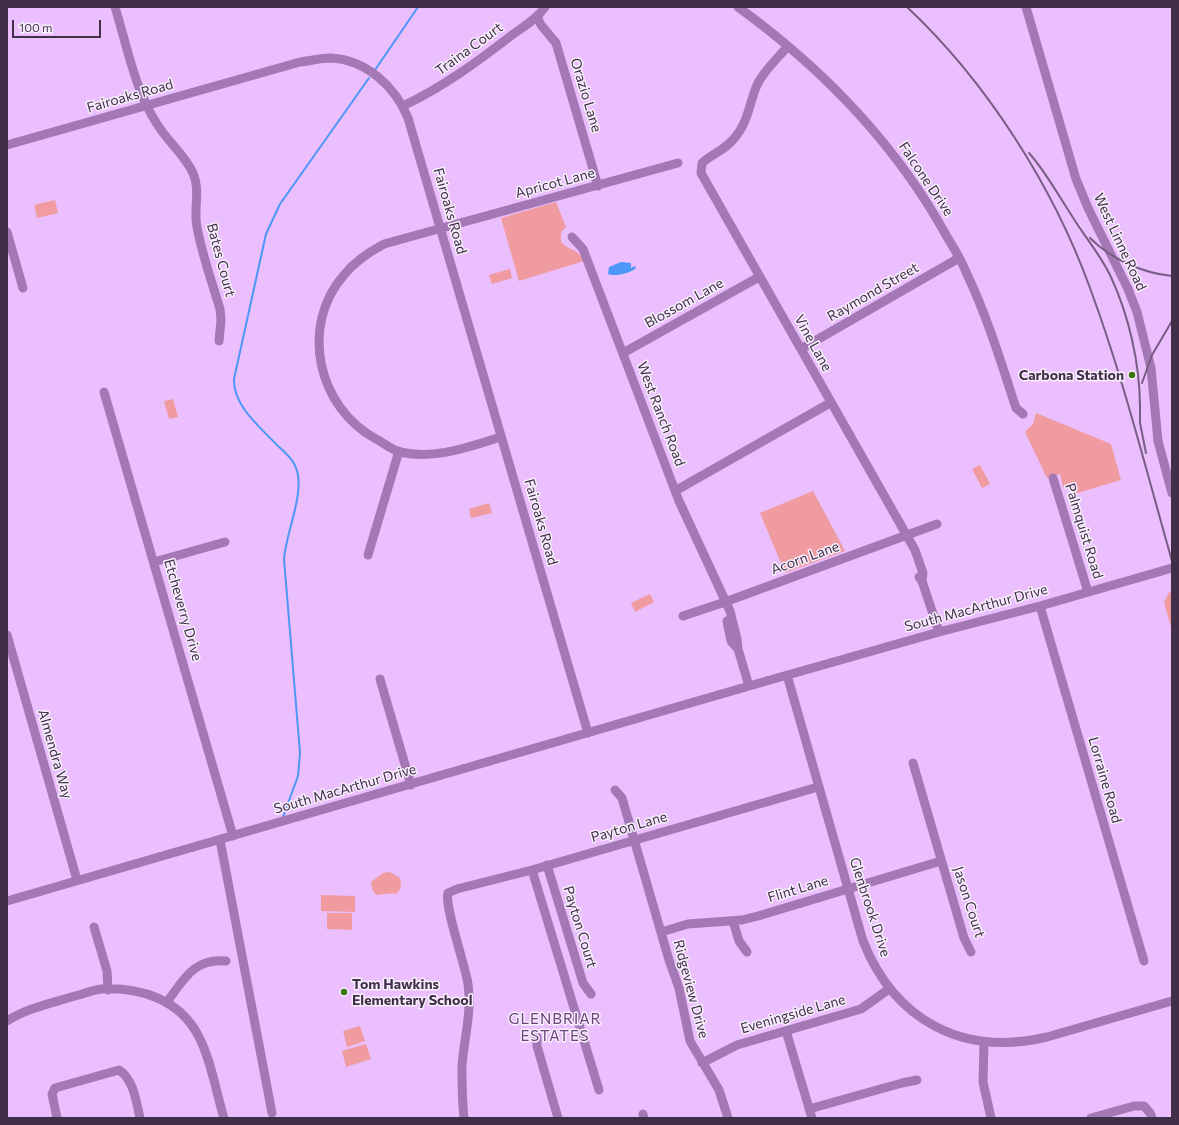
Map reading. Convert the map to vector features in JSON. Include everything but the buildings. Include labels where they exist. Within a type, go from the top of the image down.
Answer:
[{"type":"street","name":"Bates Court","points":[[116,7],[140,88],[147,106],[157,125],[183,156],[193,173],[197,186],[197,226],[220,309],[221,320],[219,341]]},
{"type":"street","name":"Traina Court","points":[[403,106],[443,86],[537,16],[545,7]]},
{"type":"street","name":"Falcone Drive","points":[[738,7],[788,46],[831,85],[871,127],[915,184],[959,258],[982,308],[1016,408],[1022,414]]},
{"type":"street","name":"West Linne Road","points":[[1026,7],[1078,184],[1128,290],[1139,320],[1151,368],[1158,441],[1172,493]]},
{"type":"street","name":"Orazio Lane","points":[[537,16],[541,25],[556,43],[598,186]]},
{"type":"street","name":"Vine Lane","points":[[788,46],[765,72],[757,84],[744,123],[737,135],[729,145],[702,163],[702,173],[704,180],[906,536],[916,572],[922,581],[939,632]]},
{"type":"street","name":"Fairoaks Road","points":[[7,145],[300,62],[331,58],[347,61],[367,70],[393,90],[403,106],[440,228],[588,733]]},
{"type":"street","name":"Apricot Lane","points":[[399,451],[357,426],[335,401],[323,376],[320,360],[320,334],[322,318],[334,288],[343,275],[358,259],[384,244],[678,163]]},
{"type":"street","points":[[7,232],[23,288]]},
{"type":"street","name":"West Ranch Road","points":[[572,237],[584,249],[689,527],[724,602],[730,611],[731,627],[748,686]]},
{"type":"street","name":"Raymond Street","points":[[801,349],[959,258]]},
{"type":"street","name":"Blossom Lane","points":[[623,353],[759,276]]},
{"type":"street","name":"Etcheverry Drive","points":[[104,392],[233,836]]},
{"type":"street","points":[[675,491],[830,403]]},
{"type":"street","points":[[368,555],[399,451],[434,454],[454,452],[501,437]]},
{"type":"street","name":"Palmquist Road","points":[[1053,478],[1088,592]]},
{"type":"street","name":"Acorn Lane","points":[[683,616],[937,524]]},
{"type":"street","points":[[154,562],[225,542]]},
{"type":"street","name":"South MacArthur Drive","points":[[787,675],[939,632],[1040,606],[1172,568]]},
{"type":"street","name":"Lorraine Road","points":[[1040,606],[1144,962]]},
{"type":"street","name":"Almendra Way","points":[[7,635],[77,880]]},
{"type":"street","points":[[748,686],[787,675]]},
{"type":"street","name":"Glenbrook Drive","points":[[787,675],[863,941],[872,962],[889,989],[905,1006],[938,1028],[984,1043],[1026,1042],[1172,1001]]},
{"type":"street","points":[[380,679],[411,785]]},
{"type":"street","name":"South MacArthur Drive","points":[[7,901],[748,686]]},
{"type":"street","name":"Jason Court","points":[[913,763],[964,938],[971,952]]},
{"type":"street","name":"Payton Lane","points":[[464,1118],[462,1065],[469,1021],[469,993],[465,968],[447,904],[448,893],[457,889],[532,870],[634,839],[818,787]]},
{"type":"street","name":"Ridgeview Drive","points":[[615,790],[622,798],[679,988],[690,1042],[719,1090],[728,1118]]},
{"type":"street","points":[[220,840],[272,1113]]},
{"type":"street","name":"Flint Lane","points":[[661,932],[688,924],[733,921],[758,916],[941,861]]},
{"type":"street","name":"Payton Court","points":[[547,865],[583,983],[591,994]]},
{"type":"street","points":[[532,870],[599,1090]]},
{"type":"street","points":[[733,921],[739,941],[747,952]]},
{"type":"street","points":[[94,927],[107,971],[108,990]]},
{"type":"street","points":[[167,1002],[184,979],[195,968],[203,963],[214,960],[226,961]]},
{"type":"street","points":[[7,1021],[30,1010],[100,989],[125,989],[142,992],[167,1002],[181,1013],[199,1036],[224,1118]]},
{"type":"street","name":"Eveningside Lane","points":[[702,1063],[737,1045],[861,1008],[889,989]]},
{"type":"street","points":[[786,1031],[811,1114],[902,1083],[918,1080]]},
{"type":"street","points":[[537,1037],[537,1046],[558,1118]]},
{"type":"street","points":[[984,1043],[983,1082],[991,1118]]},
{"type":"street","points":[[56,1118],[52,1094],[55,1088],[119,1070],[126,1074],[130,1080],[140,1118]]},
{"type":"street","points":[[1091,1118],[1134,1106],[1144,1106],[1152,1118]]},
{"type":"shaded area","points":[[55,200],[58,213],[37,218],[34,205]]},
{"type":"shaded area","points":[[556,202],[566,227],[561,232],[561,242],[567,247],[576,251],[584,261],[519,281],[501,218]]},
{"type":"shaded area","points":[[510,269],[512,278],[492,284],[489,275]]},
{"type":"shaded area","points":[[173,399],[178,417],[169,419],[164,401]]},
{"type":"shaded area","points":[[1036,413],[1111,444],[1121,480],[1074,494],[1071,485],[1063,487],[1060,474],[1047,478],[1025,432],[1033,424]]},
{"type":"shaded area","points":[[980,465],[990,484],[982,488],[972,469]]},
{"type":"shaded area","points":[[813,491],[845,551],[785,573],[760,513]]},
{"type":"shaded area","points":[[489,503],[492,513],[471,518],[469,509]]},
{"type":"shaded area","points":[[1170,591],[1172,592],[1172,631],[1164,602]]},
{"type":"shaded area","points":[[650,594],[654,602],[635,612],[631,603]]},
{"type":"shaded area","points":[[390,872],[400,878],[401,885],[399,891],[395,895],[395,893],[376,895],[372,889],[371,882],[383,873]]},
{"type":"shaded area","points":[[321,895],[355,896],[355,912],[321,911]]},
{"type":"shaded area","points":[[327,913],[352,913],[352,930],[327,929]]},
{"type":"shaded area","points":[[360,1026],[365,1041],[347,1047],[343,1031]]},
{"type":"shaded area","points":[[366,1044],[371,1059],[346,1067],[342,1051]]},
{"type":"water","points":[[621,262],[631,263],[631,268],[635,266],[636,268],[623,274],[608,274],[609,267]]},
{"type":"waterway","points":[[375,70],[418,7]]},
{"type":"waterway","points":[[283,817],[298,776],[300,753],[284,559],[298,495],[298,475],[291,459],[249,416],[238,398],[234,379],[266,234],[280,204],[369,78]]},
{"type":"railway","points":[[907,7],[936,36],[964,68],[990,102],[1037,174],[1057,211],[1090,288],[1113,355],[1172,561]]},
{"type":"railway","points":[[1029,153],[1102,260],[1117,290],[1128,323],[1136,357],[1140,408]]},
{"type":"railway","points":[[1090,238],[1098,246],[1128,264],[1149,272],[1172,276]]},
{"type":"railway","points":[[1142,383],[1152,355],[1172,321]]},
{"type":"railway","points":[[1140,403],[1140,423],[1146,453]]},
{"type":"place","name":"Carbona Station","points":[[1132,375]]},
{"type":"place","name":"Tom Hawkins Elementary School","points":[[344,992]]},
{"type":"district","name":"GLENBRIAR ESTATES","points":[[555,1028]]}]
